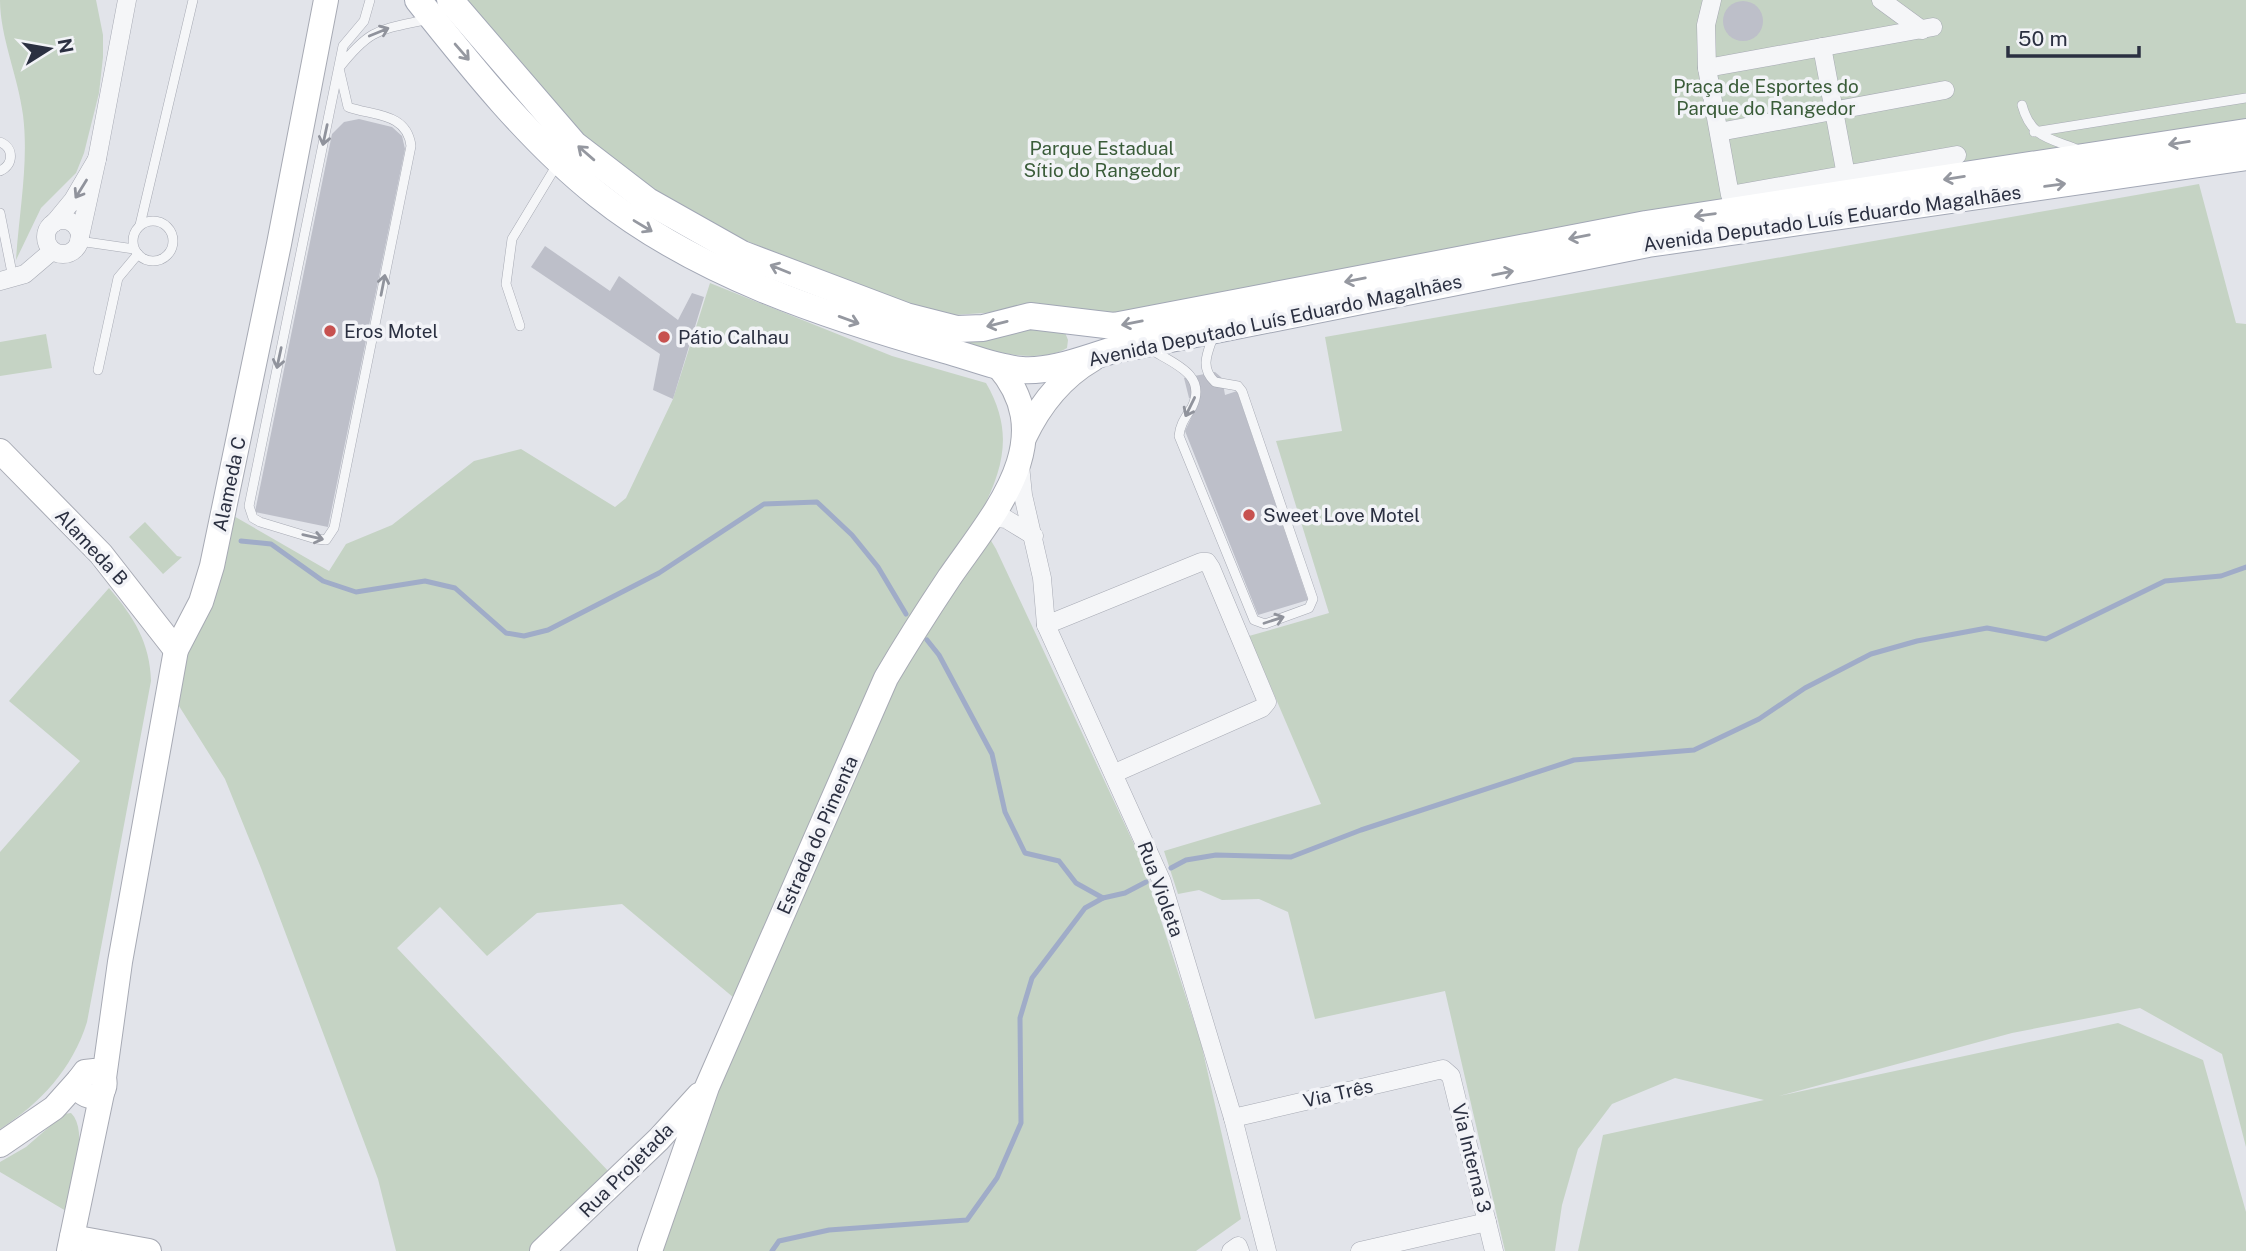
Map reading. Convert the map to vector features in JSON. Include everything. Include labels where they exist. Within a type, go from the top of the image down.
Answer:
[{"type":"main road","name":"Avenida Deputado Luís Eduardo Magalhães","points":[[433,6],[559,162],[629,218],[705,263],[876,330],[998,366],[1024,370],[1060,366],[1142,345],[1648,244],[2246,157]]},
{"type":"main road","name":"Avenida Deputado Luís Eduardo Magalhães","points":[[433,6],[575,144],[648,201],[706,236],[804,279],[942,326],[969,329],[1030,316],[1114,326],[1646,224],[2246,132]]},
{"type":"main road","points":[[1060,366],[1076,353],[1079,344],[1075,330],[1064,320]]},
{"type":"street","points":[[113,0],[118,43]]},
{"type":"street","points":[[7,279],[25,274],[52,251],[68,253],[79,241],[127,0]]},
{"type":"street","name":"Alameda C","points":[[70,1244],[88,1158],[90,1086],[120,962],[176,650],[201,602],[212,566],[279,244],[326,0]]},
{"type":"street","points":[[1712,0],[1706,25],[1707,68],[1730,195],[1957,155]]},
{"type":"street","points":[[1707,68],[1928,29],[1881,0]]},
{"type":"street","points":[[1822,47],[1846,175]]},
{"type":"street","points":[[1719,132],[1945,90]]},
{"type":"street","points":[[52,251],[46,236],[73,200],[97,159]]},
{"type":"street","points":[[54,223],[65,220],[75,225],[79,241]]},
{"type":"street","name":"Estrada do Pimenta","points":[[650,1251],[707,1087],[887,678],[920,621],[1006,494],[1021,450],[1041,409],[1075,370],[1100,354]]},
{"type":"street","name":"Estrada do Pimenta","points":[[998,366],[1020,400],[1021,450]]},
{"type":"street","name":"Rua Violeta","points":[[1021,450],[1023,495],[1034,536],[1046,625],[1115,772],[1162,882],[1233,1118],[1267,1251]]},
{"type":"street","name":"Alameda B","points":[[5,460],[101,554],[176,650]]},
{"type":"street","points":[[991,517],[1006,519],[1034,536]]},
{"type":"street","points":[[1046,625],[1201,562],[1208,562],[1211,568],[1267,702],[1262,708],[1115,772]]},
{"type":"street","name":"Via Três","points":[[1233,1118],[1443,1069]]},
{"type":"street","name":"Via Interna 3","points":[[1443,1069],[1451,1076],[1494,1251]]},
{"type":"street","points":[[0,1145],[90,1086]]},
{"type":"street","name":"Rua Projetada","points":[[542,1251],[659,1139],[707,1087]]},
{"type":"street","points":[[659,1139],[676,1140],[681,1162]]},
{"type":"street","points":[[1360,1251],[1487,1222]]},
{"type":"street","points":[[70,1244],[149,1251]]},
{"type":"lane","points":[[98,370],[118,278],[136,252],[133,237],[140,225],[193,0]]},
{"type":"lane","points":[[339,68],[348,107],[382,113],[397,122],[407,131],[411,146],[334,528],[326,540],[260,522],[253,518],[249,506],[343,46],[365,21],[370,0]]},
{"type":"lane","points":[[339,68],[360,41],[433,6]]},
{"type":"lane","points":[[2034,132],[2246,98]]},
{"type":"lane","points":[[2022,105],[2027,122],[2034,132],[2094,156]]},
{"type":"lane","points":[[0,142],[8,147],[11,156],[8,165],[0,171]]},
{"type":"lane","points":[[520,326],[506,284],[512,239],[549,173],[559,162]]},
{"type":"lane","points":[[0,213],[7,279]]},
{"type":"lane","points":[[79,241],[136,252],[155,261],[167,255],[172,244],[170,231],[159,222],[140,225]]},
{"type":"lane","points":[[1142,345],[1189,372],[1195,382],[1197,392],[1180,428],[1179,436],[1254,621],[1265,624],[1309,608],[1313,599],[1242,391],[1238,386],[1214,382],[1206,370],[1205,362],[1215,330]]},
{"type":"green space","points":[[0,0],[96,0],[103,35],[99,93],[84,153],[76,173],[41,208],[16,260],[25,133],[21,100],[3,28]]},
{"type":"green space","name":"Parque Estadual Sítio do Rangedor","points":[[467,0],[2246,0],[2246,123],[1114,320],[1013,311],[940,316],[700,223],[585,139]]},
{"type":"green space","points":[[2199,184],[2236,323],[2246,324],[2246,1147],[2222,1054],[2140,1008],[2012,1033],[1779,1096],[2118,1023],[2203,1060],[2246,1212],[2246,1251],[1578,1251],[1603,1135],[1764,1100],[1675,1078],[1612,1104],[1578,1149],[1562,1205],[1555,1251],[1505,1251],[1445,991],[1315,1019],[1288,912],[1259,899],[1222,900],[1199,890],[1178,894],[1164,851],[1321,804],[1249,636],[1329,613],[1276,441],[1342,431],[1325,337]]},
{"type":"green space","points":[[710,283],[892,356],[986,383],[1001,418],[1003,435],[999,468],[978,519],[996,549],[1141,859],[1201,1043],[1241,1219],[1196,1251],[655,1251],[746,1008],[622,904],[537,913],[487,956],[440,907],[397,948],[610,1173],[531,1251],[396,1251],[378,1179],[261,868],[225,779],[179,706],[187,647],[232,515],[329,571],[346,544],[392,525],[474,461],[521,449],[615,507],[626,498],[673,399]]},
{"type":"green space","points":[[1034,328],[1064,330],[1068,340],[1067,348],[1052,354],[1017,355],[929,332]]},
{"type":"green space","points":[[46,334],[52,368],[0,376],[0,342]]},
{"type":"green space","points":[[145,522],[177,556],[182,557],[163,574],[129,537]]},
{"type":"green space","points":[[109,588],[139,631],[148,655],[151,681],[87,1022],[73,1055],[53,1083],[28,1108],[0,1129],[0,852],[80,761],[9,701]]},
{"type":"green space","points":[[71,1113],[79,1133],[79,1146],[66,1211],[0,1172],[0,1162],[26,1147],[64,1114]]},
{"type":"building","points":[[1743,1],[1757,7],[1763,21],[1757,35],[1743,41],[1729,35],[1723,21],[1729,7]]},
{"type":"building","name":"Eros Motel","points":[[359,119],[392,127],[402,136],[405,149],[328,527],[255,512],[332,134],[344,122]]},
{"type":"building","name":"Pátio Calhau","points":[[545,246],[610,291],[619,276],[678,320],[692,293],[704,297],[673,399],[653,390],[660,354],[531,267]]},
{"type":"building","name":"Sweet Love Motel","points":[[1215,372],[1222,378],[1225,395],[1237,391],[1308,600],[1258,615],[1185,431],[1198,403],[1189,398],[1184,378]]},
{"type":"waterway","points":[[241,541],[271,544],[323,581],[356,592],[425,581],[455,588],[506,633],[524,636],[548,630],[659,573],[764,504],[817,502],[852,535],[878,567],[906,614]]},
{"type":"waterway","points":[[1171,868],[1186,860],[1216,855],[1291,857],[1361,830],[1574,760],[1694,750],[1759,719],[1805,688],[1871,654],[1917,641],[1987,628],[2046,639],[2165,581],[2221,576],[2246,567]]},
{"type":"waterway","points":[[927,640],[939,655],[992,754],[1005,812],[1025,853],[1059,861],[1076,883],[1103,898],[1125,893],[1146,882]]},
{"type":"waterway","points":[[772,1251],[779,1241],[829,1230],[967,1220],[997,1178],[1021,1123],[1020,1018],[1032,978],[1085,908],[1103,898]]},
{"type":"place","name":"Eros Motel","points":[[330,331]]},
{"type":"place","name":"Pátio Calhau","points":[[664,337]]},
{"type":"place","name":"Sweet Love Motel","points":[[1249,515]]},
{"type":"park label","name":"Praça de Esportes do Parque do Rangedor","points":[[1766,97]]}]
